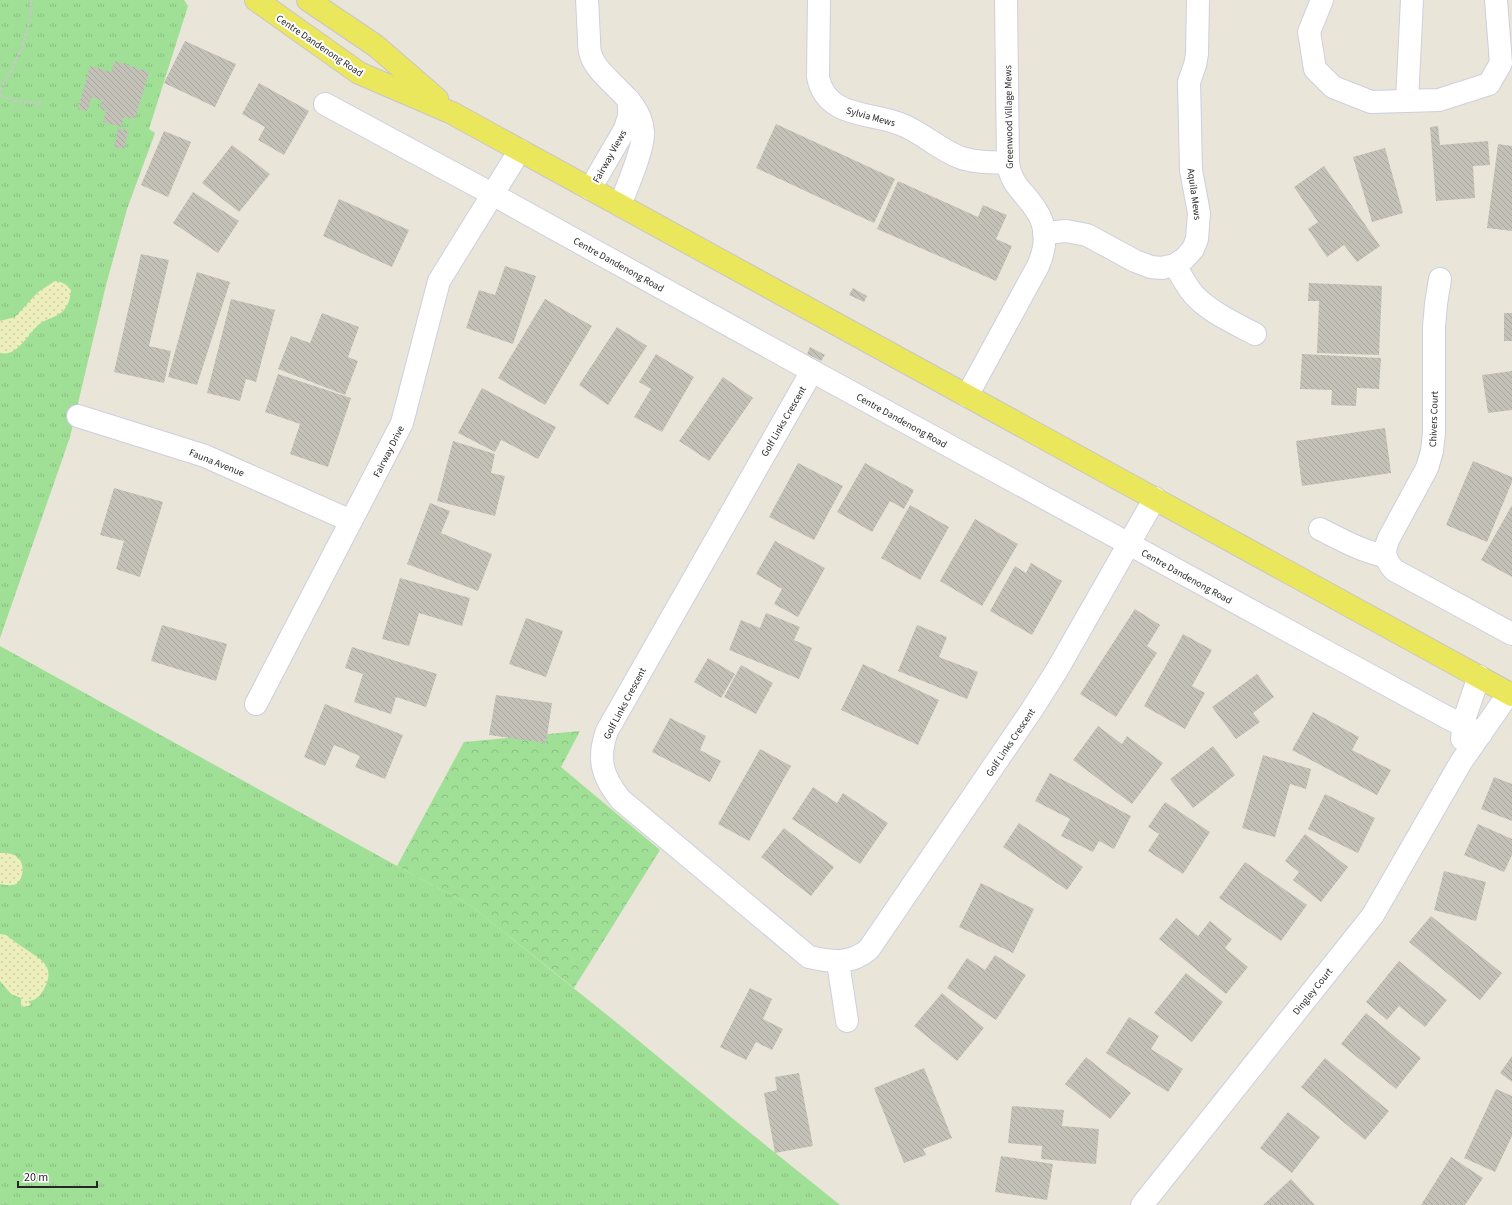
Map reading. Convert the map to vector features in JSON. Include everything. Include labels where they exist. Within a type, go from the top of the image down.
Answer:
[{"type":"main road","name":"Centre Dandenong Road","points":[[256,0],[359,73],[452,113],[1510,694]]},
{"type":"main road","name":"Centre Dandenong Road","points":[[308,0],[376,46],[452,113]]},
{"type":"street","name":"Fairway Views","points":[[587,0],[590,52],[602,71],[629,100],[641,119],[644,132],[642,145],[620,205]]},
{"type":"street","name":"Sylvia Mews","points":[[819,0],[818,77],[820,87],[831,101],[852,113],[900,124],[919,132],[958,157],[971,161],[1008,163]]},
{"type":"street","name":"Greenwood Village Mews","points":[[967,396],[1038,266],[1043,254],[1044,233],[1042,221],[1036,210],[1014,182],[1009,173],[1006,0]]},
{"type":"street","name":"Aquila Mews","points":[[1175,265],[1184,259],[1193,249],[1197,239],[1199,225],[1199,213],[1191,170],[1189,82],[1195,66],[1197,54],[1198,0]]},
{"type":"street","points":[[1322,0],[1309,32],[1315,69],[1333,87],[1371,102],[1439,100],[1489,84],[1501,63],[1496,0]]},
{"type":"street","points":[[1407,101],[1412,0]]},
{"type":"street","name":"Fairway Views","points":[[590,189],[625,129],[629,116],[629,100]]},
{"type":"street","name":"Centre Dandenong Road","points":[[325,104],[492,194],[1128,544],[1472,730]]},
{"type":"street","name":"Fairway Drive","points":[[256,704],[402,423],[439,281],[520,150]]},
{"type":"street","points":[[1044,233],[1066,231],[1087,235],[1135,261],[1151,267],[1162,268],[1175,265],[1188,287],[1198,299],[1212,311],[1255,334]]},
{"type":"street","name":"Chivers Court","points":[[1390,563],[1385,548],[1427,468],[1432,451],[1434,433],[1434,327],[1440,278]]},
{"type":"street","name":"Golf Links Crescent","points":[[812,370],[607,731],[602,749],[602,763],[605,774],[611,787],[621,800],[809,957],[825,961],[838,962],[862,955],[869,949],[1046,688],[1154,498]]},
{"type":"street","name":"Fauna Avenue","points":[[78,416],[205,456],[351,522]]},
{"type":"street","points":[[1320,529],[1390,563],[1512,634]]},
{"type":"street","name":"Dingley Court","points":[[1472,730],[1467,707],[1479,676]]},
{"type":"street","name":"Dingley Court","points":[[1142,1205],[1373,915],[1461,762],[1472,730],[1510,694]]},
{"type":"street","points":[[838,962],[847,1021]]},
{"type":"path","points":[[0,90],[10,74],[28,31],[31,0]]},
{"type":"path","points":[[0,95],[15,101],[45,104]]},
{"type":"green space","points":[[0,0],[184,0],[188,6],[149,129],[155,133],[127,209],[106,285],[70,437],[0,638]]},
{"type":"green space","points":[[0,646],[470,905],[840,1205],[0,1205]]},
{"type":"green space","points":[[580,731],[561,767],[660,850],[574,988],[470,905],[397,866],[464,742]]},
{"type":"sand","points":[[55,281],[68,286],[71,290],[69,301],[65,309],[58,315],[41,323],[18,348],[12,352],[0,353],[0,321],[15,317],[38,292]]},
{"type":"sand","points":[[0,853],[7,853],[16,856],[22,864],[23,871],[21,879],[16,884],[0,884]]},
{"type":"sand","points":[[0,934],[6,935],[36,956],[48,969],[48,981],[38,997],[28,1001],[31,1005],[21,1007],[21,998],[11,994],[0,981]]},
{"type":"building","points":[[185,41],[236,64],[215,107],[164,83]]},
{"type":"building","points":[[115,61],[149,72],[135,119],[124,117],[121,127],[103,122],[106,111],[100,109],[102,101],[92,97],[87,111],[78,109],[90,66],[111,72]]},
{"type":"building","points":[[259,83],[309,111],[284,155],[258,140],[265,127],[242,114]]},
{"type":"building","points":[[776,124],[895,179],[874,223],[756,168]]},
{"type":"building","points":[[1438,126],[1440,145],[1488,141],[1490,165],[1473,166],[1475,198],[1436,201],[1430,127]]},
{"type":"building","points":[[118,128],[128,131],[124,149],[114,147]]},
{"type":"building","points":[[164,131],[191,142],[168,197],[141,185]]},
{"type":"building","points":[[1498,144],[1512,146],[1512,231],[1487,228]]},
{"type":"building","points":[[232,145],[270,174],[239,212],[202,183]]},
{"type":"building","points":[[1385,148],[1403,213],[1372,222],[1353,157]]},
{"type":"building","points":[[1324,166],[1380,246],[1357,262],[1344,245],[1327,257],[1308,229],[1318,222],[1294,187]]},
{"type":"building","points":[[898,181],[978,217],[983,205],[1007,215],[996,239],[1012,246],[996,281],[877,229]]},
{"type":"building","points":[[193,192],[239,221],[218,253],[173,223]]},
{"type":"building","points":[[339,199],[409,230],[392,267],[323,236]]},
{"type":"building","points":[[141,254],[169,260],[149,346],[171,351],[164,383],[114,372]]},
{"type":"building","points":[[505,266],[536,276],[513,344],[466,328],[479,290],[495,295]]},
{"type":"building","points":[[197,272],[230,282],[197,385],[168,377]]},
{"type":"building","points":[[1309,283],[1382,286],[1379,355],[1317,353],[1319,301],[1308,301]]},
{"type":"building","points":[[853,288],[867,296],[864,302],[849,295]]},
{"type":"building","points":[[231,299],[275,310],[256,382],[246,379],[240,401],[207,393]]},
{"type":"building","points":[[545,299],[592,326],[545,405],[498,378]]},
{"type":"building","points":[[322,313],[359,327],[348,357],[358,361],[345,395],[278,369],[291,336],[310,343]]},
{"type":"building","points":[[1504,313],[1512,313],[1512,341],[1504,341]]},
{"type":"building","points":[[617,327],[647,346],[608,405],[579,385]]},
{"type":"building","points":[[810,347],[825,355],[821,361],[807,354]]},
{"type":"building","points":[[656,354],[694,377],[662,432],[634,417],[651,389],[639,382]]},
{"type":"building","points":[[1302,354],[1381,358],[1379,389],[1357,388],[1356,406],[1331,405],[1332,390],[1300,389]]},
{"type":"building","points":[[1512,371],[1512,410],[1488,413],[1482,375]]},
{"type":"building","points":[[278,374],[351,398],[328,467],[290,454],[300,424],[265,412]]},
{"type":"building","points":[[723,377],[753,398],[709,461],[679,441]]},
{"type":"building","points":[[482,388],[556,427],[538,459],[501,440],[495,452],[458,433]]},
{"type":"building","points":[[1385,428],[1391,473],[1302,486],[1296,441]]},
{"type":"building","points":[[453,441],[495,454],[491,473],[505,476],[495,516],[437,501]]},
{"type":"building","points":[[1473,461],[1512,477],[1512,482],[1487,542],[1446,525]]},
{"type":"building","points":[[798,463],[843,486],[814,540],[769,517]]},
{"type":"building","points":[[865,463],[914,490],[904,509],[890,501],[872,532],[837,512]]},
{"type":"building","points":[[114,488],[163,502],[140,577],[116,569],[124,541],[100,535]]},
{"type":"building","points":[[430,503],[450,511],[441,533],[492,554],[478,591],[407,564]]},
{"type":"building","points":[[910,505],[949,527],[920,580],[881,558]]},
{"type":"building","points":[[1512,505],[1512,577],[1481,560]]},
{"type":"building","points":[[975,519],[1018,544],[982,606],[940,581]]},
{"type":"building","points":[[775,541],[825,568],[798,617],[774,604],[782,589],[756,574]]},
{"type":"building","points":[[1031,563],[1062,581],[1032,635],[990,611],[1015,566],[1026,573]]},
{"type":"building","points":[[400,578],[470,598],[462,626],[419,613],[409,646],[382,639]]},
{"type":"building","points":[[1135,609],[1160,625],[1147,646],[1157,653],[1116,717],[1080,694]]},
{"type":"building","points":[[766,613],[800,627],[794,640],[812,648],[799,679],[729,650],[741,620],[760,628]]},
{"type":"building","points":[[526,618],[563,631],[546,677],[509,664]]},
{"type":"building","points":[[162,625],[227,644],[216,681],[151,661]]},
{"type":"building","points":[[917,625],[947,637],[939,657],[978,672],[967,699],[898,671]]},
{"type":"building","points":[[1183,634],[1212,650],[1192,686],[1205,693],[1185,729],[1144,706]]},
{"type":"building","points":[[352,647],[437,674],[426,707],[396,697],[391,714],[354,702],[363,674],[345,668]]},
{"type":"building","points":[[708,658],[735,674],[721,698],[694,682]]},
{"type":"building","points":[[863,664],[939,700],[918,745],[841,710]]},
{"type":"building","points":[[741,665],[773,683],[756,714],[724,697]]},
{"type":"building","points":[[1257,674],[1274,697],[1253,713],[1260,722],[1236,739],[1212,707]]},
{"type":"building","points":[[496,695],[552,703],[546,743],[489,735]]},
{"type":"building","points":[[325,704],[403,735],[385,779],[355,767],[360,756],[334,745],[325,766],[304,757]]},
{"type":"building","points":[[1313,712],[1359,737],[1352,750],[1391,770],[1377,795],[1292,750]]},
{"type":"building","points":[[670,718],[706,736],[700,750],[721,761],[710,782],[652,752]]},
{"type":"building","points":[[1098,726],[1122,744],[1127,736],[1163,763],[1132,804],[1073,760]]},
{"type":"building","points":[[1213,746],[1235,775],[1193,808],[1170,779]]},
{"type":"building","points":[[760,749],[791,766],[749,841],[718,824]]},
{"type":"building","points":[[1263,755],[1311,769],[1306,789],[1290,784],[1275,837],[1242,828]]},
{"type":"building","points":[[1050,773],[1131,816],[1114,849],[1099,841],[1093,852],[1061,836],[1070,819],[1035,801]]},
{"type":"building","points":[[1494,777],[1512,784],[1512,821],[1481,809]]},
{"type":"building","points":[[813,787],[837,803],[843,793],[888,823],[860,864],[792,819]]},
{"type":"building","points":[[1325,794],[1375,818],[1358,853],[1308,829]]},
{"type":"building","points":[[1165,802],[1210,832],[1183,874],[1148,851],[1159,834],[1148,827]]},
{"type":"building","points":[[1019,823],[1083,867],[1067,890],[1003,847]]},
{"type":"building","points":[[1478,824],[1512,839],[1512,855],[1504,872],[1464,855]]},
{"type":"building","points":[[784,828],[834,867],[811,896],[761,857]]},
{"type":"building","points":[[1305,834],[1348,867],[1321,902],[1293,880],[1299,872],[1285,861]]},
{"type":"building","points":[[1245,862],[1307,905],[1281,941],[1219,898]]},
{"type":"building","points":[[1444,871],[1486,882],[1476,921],[1434,910]]},
{"type":"building","points":[[981,883],[1034,909],[1013,953],[959,927]]},
{"type":"building","points":[[1431,916],[1502,973],[1480,1000],[1409,942]]},
{"type":"building","points":[[1176,918],[1198,936],[1210,921],[1232,939],[1225,948],[1248,967],[1226,994],[1159,939]]},
{"type":"building","points":[[995,955],[1026,975],[996,1020],[947,988],[967,958],[985,970]]},
{"type":"building","points":[[1399,961],[1447,1000],[1425,1027],[1399,1006],[1387,1020],[1366,1002]]},
{"type":"building","points":[[1186,973],[1223,1002],[1192,1042],[1154,1013]]},
{"type":"building","points":[[750,988],[772,999],[763,1019],[783,1029],[772,1050],[756,1042],[746,1060],[720,1047]]},
{"type":"building","points":[[942,993],[984,1028],[957,1061],[914,1026]]},
{"type":"building","points":[[1366,1013],[1421,1058],[1396,1089],[1341,1044]]},
{"type":"building","points":[[1129,1017],[1159,1036],[1151,1049],[1183,1069],[1168,1092],[1106,1053]]},
{"type":"building","points":[[1512,1056],[1512,1082],[1500,1073]]},
{"type":"building","points":[[1086,1057],[1131,1093],[1110,1119],[1065,1084]]},
{"type":"building","points":[[1325,1058],[1389,1111],[1365,1140],[1301,1087]]},
{"type":"building","points":[[924,1068],[952,1138],[923,1149],[926,1155],[904,1163],[874,1088]]},
{"type":"building","points":[[799,1073],[813,1146],[775,1153],[764,1093],[777,1090],[775,1077]]},
{"type":"building","points":[[1496,1089],[1512,1096],[1512,1136],[1495,1172],[1464,1158]]},
{"type":"building","points":[[1012,1106],[1064,1110],[1062,1126],[1099,1129],[1096,1164],[1041,1159],[1042,1146],[1008,1143]]},
{"type":"building","points":[[1288,1112],[1320,1137],[1292,1173],[1260,1148]]},
{"type":"building","points":[[1001,1156],[1053,1164],[1047,1200],[995,1192]]},
{"type":"building","points":[[1451,1157],[1483,1178],[1465,1205],[1421,1205]]},
{"type":"building","points":[[1291,1179],[1315,1205],[1263,1205]]}]
